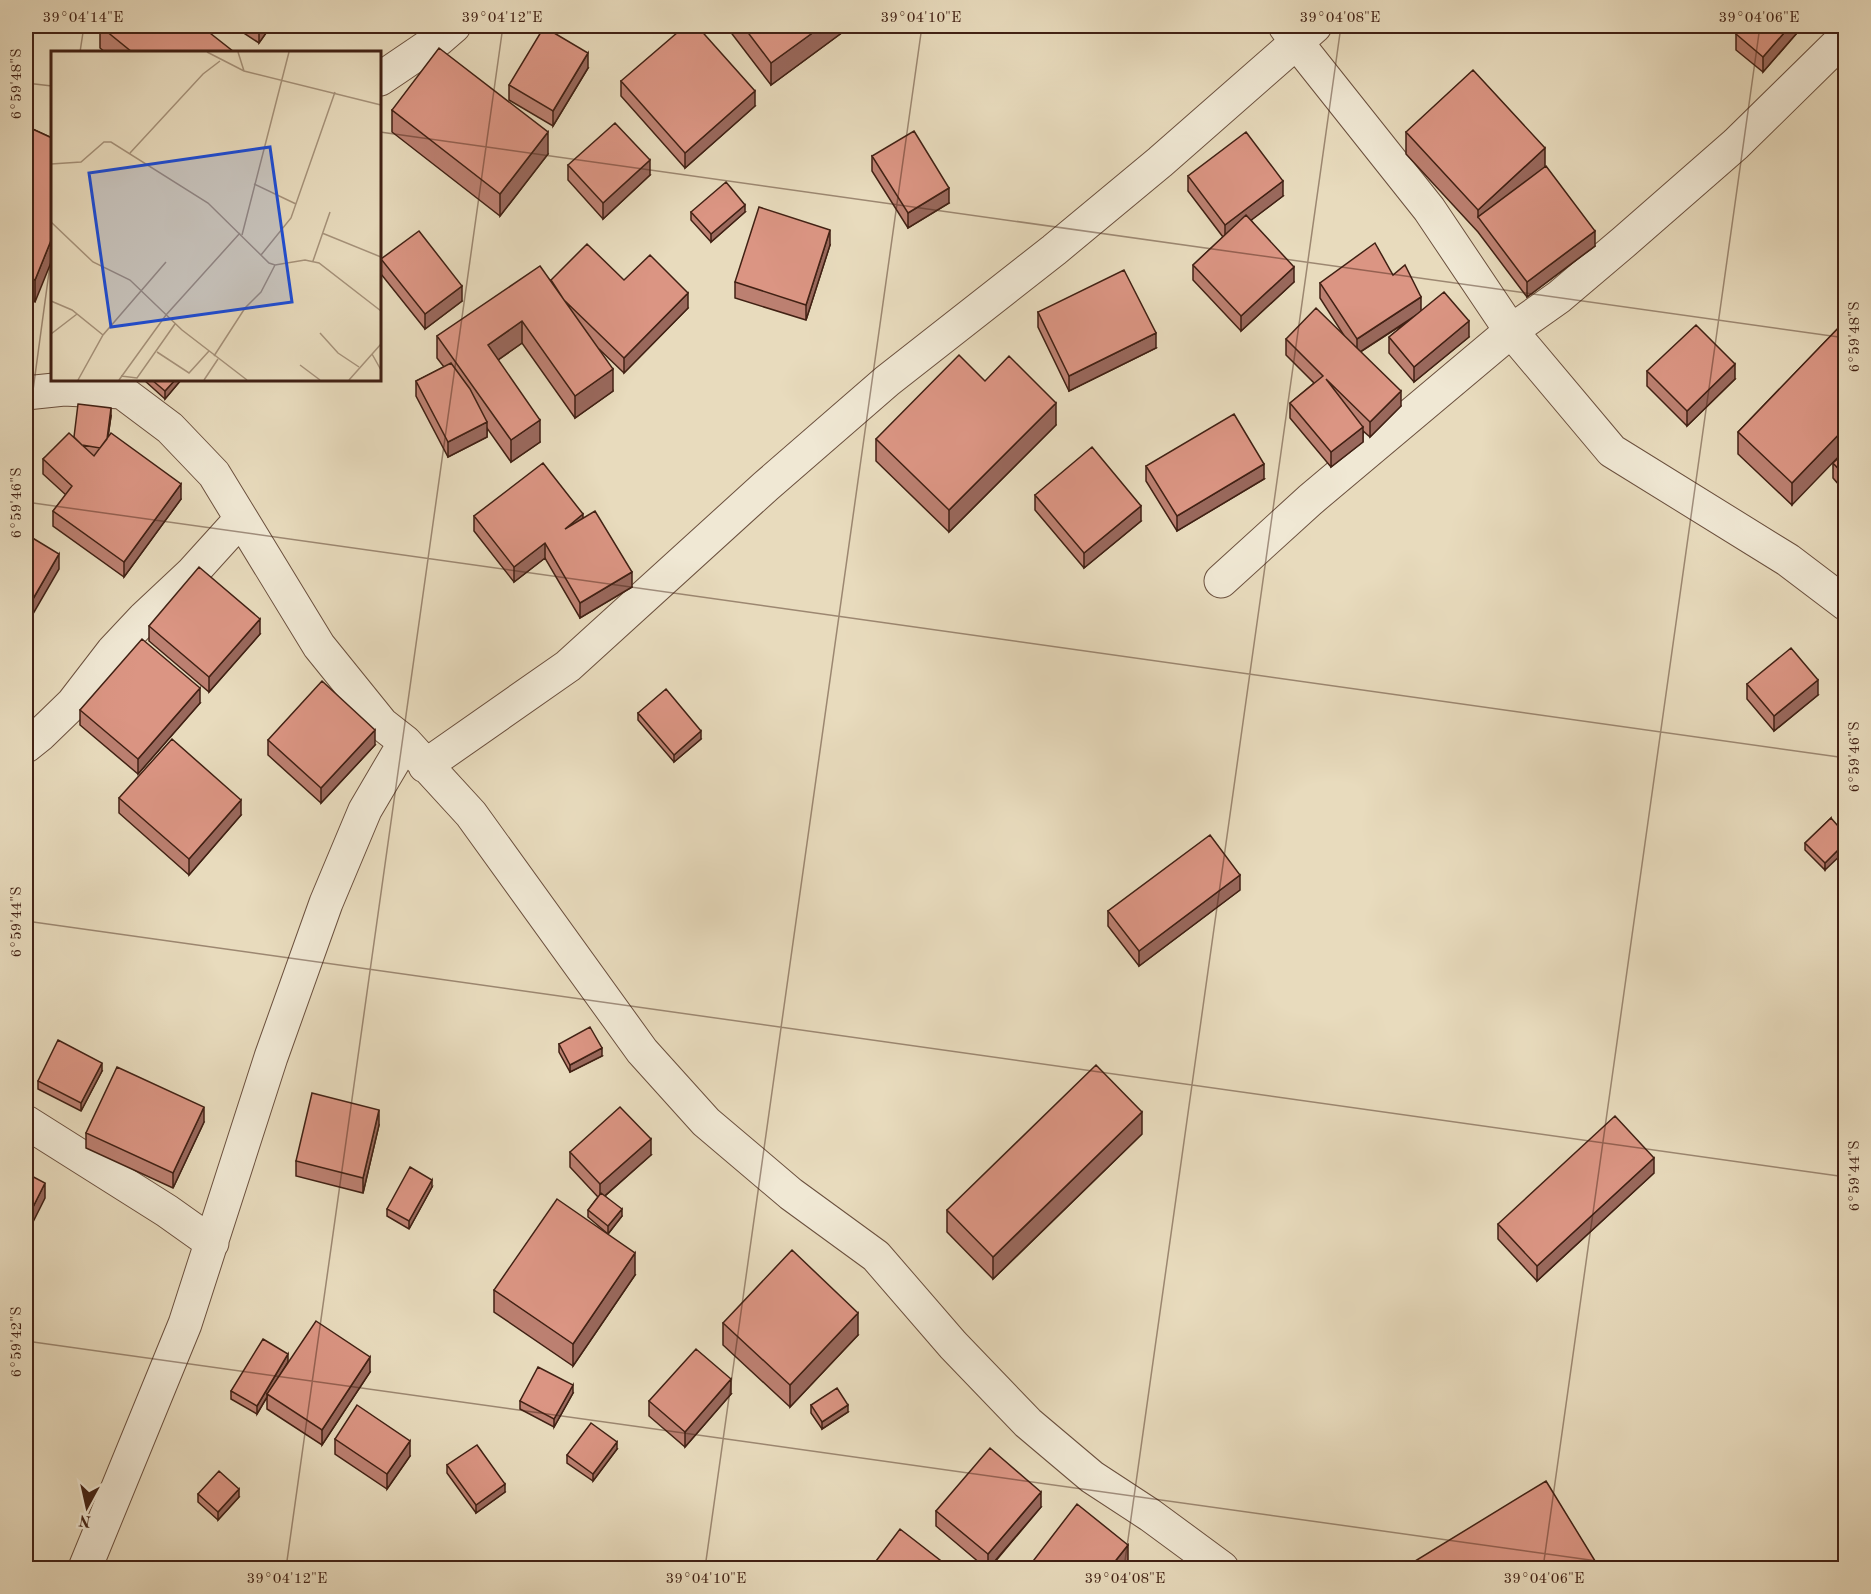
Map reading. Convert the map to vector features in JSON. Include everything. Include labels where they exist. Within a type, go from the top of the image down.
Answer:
[{"type":"street","points":[[381,78],[439,39],[454,26]]},
{"type":"street","points":[[85,1569],[185,1324],[271,1057],[326,903],[365,810],[415,754],[568,666],[766,486],[887,381],[1063,243],[1160,162],[1227,102],[1299,31],[1429,209],[1511,331],[1612,451],[1788,560],[1845,604]]},
{"type":"street","points":[[1221,581],[1310,500],[1511,331],[1559,297],[1736,144],[1845,36]]},
{"type":"street","points":[[26,393],[126,386],[170,428],[214,474],[319,646],[382,724],[415,754],[471,814],[495,844],[642,1051],[706,1122],[791,1194],[876,1256],[953,1345],[1028,1423],[1092,1477],[1150,1515],[1222,1569]]},
{"type":"street","points":[[26,746],[73,704],[113,651],[192,573],[240,520]]},
{"type":"street","points":[[26,1122],[167,1211],[212,1243]]},
{"type":"building","points":[[100,26],[201,26],[233,51],[131,51]]},
{"type":"building","points":[[685,26],[697,26],[755,91],[685,153],[621,81]]},
{"type":"building","points":[[743,26],[822,26],[771,63]]},
{"type":"building","points":[[1744,26],[1790,26],[1763,57],[1736,34]]},
{"type":"building","points":[[544,27],[588,53],[553,111],[509,85]]},
{"type":"building","points":[[439,48],[548,132],[500,194],[392,110]]},
{"type":"building","points":[[1473,70],[1545,148],[1478,210],[1406,132]]},
{"type":"building","points":[[615,123],[650,160],[603,203],[568,165]]},
{"type":"building","points":[[26,126],[51,138],[51,240],[35,280],[26,276]]},
{"type":"building","points":[[914,131],[949,188],[908,213],[872,156]]},
{"type":"building","points":[[1246,132],[1283,181],[1225,225],[1188,176]]},
{"type":"building","points":[[1546,166],[1595,231],[1527,282],[1478,217]]},
{"type":"building","points":[[726,182],[745,205],[711,234],[691,212]]},
{"type":"building","points":[[759,207],[830,230],[806,305],[735,282]]},
{"type":"building","points":[[1246,215],[1294,267],[1241,316],[1193,265]]},
{"type":"building","points":[[419,231],[462,286],[425,314],[381,259]]},
{"type":"building","points":[[1375,243],[1393,275],[1405,265],[1421,297],[1357,339],[1320,283]]},
{"type":"building","points":[[587,244],[624,280],[650,255],[688,293],[624,358],[564,300],[551,280]]},
{"type":"building","points":[[540,266],[613,369],[575,396],[522,321],[488,345],[540,420],[511,440],[437,336]]},
{"type":"building","points":[[1124,270],[1156,333],[1069,376],[1038,312]]},
{"type":"building","points":[[1444,292],[1469,321],[1414,367],[1389,337]]},
{"type":"building","points":[[1316,308],[1401,391],[1370,422],[1326,379],[1363,427],[1331,452],[1290,403],[1323,376],[1286,339]]},
{"type":"building","points":[[1845,321],[1845,428],[1792,483],[1738,432]]},
{"type":"building","points":[[1696,325],[1735,364],[1687,411],[1647,371]]},
{"type":"building","points":[[959,355],[985,381],[1009,356],[1056,403],[949,510],[876,439]]},
{"type":"building","points":[[451,363],[470,389],[487,422],[448,442],[416,381]]},
{"type":"building","points":[[153,381],[174,381],[165,391]]},
{"type":"building","points":[[78,404],[111,408],[107,439],[100,448],[82,445],[74,437]]},
{"type":"building","points":[[1234,414],[1264,464],[1177,516],[1146,466]]},
{"type":"building","points":[[69,433],[94,456],[111,433],[181,484],[124,562],[53,511],[72,486],[43,459]]},
{"type":"building","points":[[1092,447],[1141,506],[1084,553],[1035,495]]},
{"type":"building","points":[[1845,452],[1845,476],[1833,463]]},
{"type":"building","points":[[543,463],[583,514],[565,529],[595,511],[632,572],[580,603],[545,543],[514,567],[474,516]]},
{"type":"building","points":[[26,534],[59,554],[26,611]]},
{"type":"building","points":[[199,567],[260,619],[209,677],[149,626]]},
{"type":"building","points":[[142,639],[200,688],[138,759],[80,710]]},
{"type":"building","points":[[1791,648],[1818,680],[1774,716],[1747,684]]},
{"type":"building","points":[[322,681],[375,730],[321,788],[268,740]]},
{"type":"building","points":[[666,689],[701,731],[674,755],[638,713]]},
{"type":"building","points":[[172,739],[241,800],[189,859],[119,798]]},
{"type":"building","points":[[1831,818],[1845,834],[1845,843],[1825,863],[1805,843]]},
{"type":"building","points":[[1210,835],[1240,875],[1139,951],[1108,911]]},
{"type":"building","points":[[590,1027],[602,1048],[570,1065],[559,1044]]},
{"type":"building","points":[[58,1040],[102,1063],[81,1103],[38,1081]]},
{"type":"building","points":[[1096,1065],[1142,1112],[993,1257],[947,1210]]},
{"type":"building","points":[[117,1067],[204,1107],[173,1173],[86,1133]]},
{"type":"building","points":[[312,1093],[379,1110],[363,1178],[296,1161]]},
{"type":"building","points":[[620,1107],[651,1139],[600,1184],[570,1152]]},
{"type":"building","points":[[1615,1116],[1654,1158],[1537,1266],[1498,1224]]},
{"type":"building","points":[[410,1167],[432,1180],[409,1221],[387,1209]]},
{"type":"building","points":[[26,1173],[45,1183],[26,1221]]},
{"type":"building","points":[[601,1193],[622,1209],[608,1226],[588,1210]]},
{"type":"building","points":[[557,1199],[635,1253],[573,1344],[494,1290]]},
{"type":"building","points":[[792,1250],[858,1313],[790,1385],[723,1323]]},
{"type":"building","points":[[316,1321],[370,1357],[322,1430],[267,1394]]},
{"type":"building","points":[[263,1339],[288,1354],[257,1406],[231,1391]]},
{"type":"building","points":[[696,1349],[731,1379],[685,1432],[649,1401]]},
{"type":"building","points":[[538,1367],[573,1385],[554,1419],[520,1401]]},
{"type":"building","points":[[837,1388],[848,1405],[822,1422],[811,1405]]},
{"type":"building","points":[[357,1405],[410,1441],[387,1474],[335,1439]]},
{"type":"building","points":[[591,1423],[617,1442],[593,1474],[567,1455]]},
{"type":"building","points":[[477,1445],[505,1484],[476,1505],[447,1465]]},
{"type":"building","points":[[990,1448],[1041,1492],[988,1554],[936,1511]]},
{"type":"building","points":[[219,1471],[239,1489],[218,1512],[198,1494]]},
{"type":"building","points":[[1546,1481],[1600,1569],[1402,1569]]},
{"type":"building","points":[[1077,1504],[1128,1545],[1109,1569],[1027,1569]]},
{"type":"building","points":[[900,1529],[945,1564],[942,1569],[870,1569]]}]
